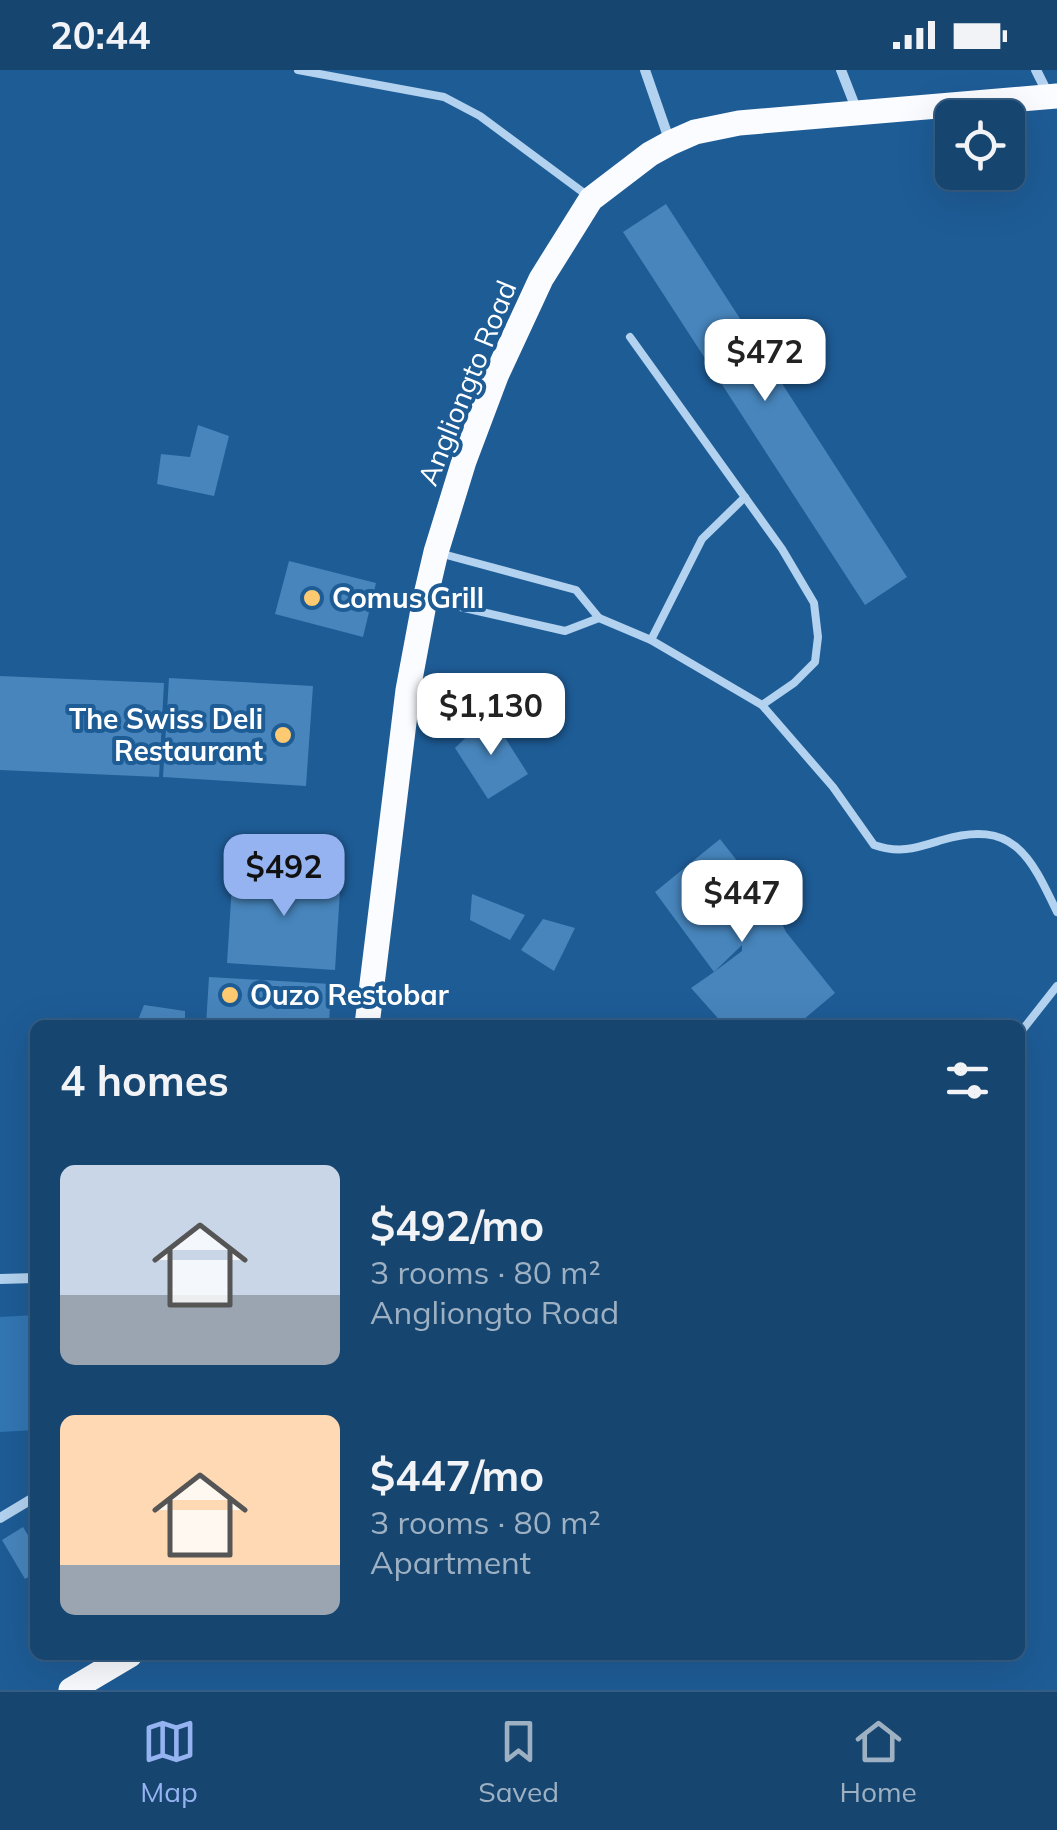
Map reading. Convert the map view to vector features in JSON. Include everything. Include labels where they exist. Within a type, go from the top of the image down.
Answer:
[{"type":"main road","name":"Angliongto Road","points":[[368,1020],[408,690],[436,552],[464,461],[501,364],[541,279],[591,199],[650,154],[695,132],[739,123],[1053,96]]},
{"type":"main road","points":[[71,1690],[122,1660]]},
{"type":"street","points":[[645,70],[670,143]]},
{"type":"street","points":[[841,70],[857,112]]},
{"type":"street","points":[[1036,70],[1053,96]]},
{"type":"street","points":[[0,1278],[30,1278]]},
{"type":"street","points":[[0,1518],[30,1500]]},
{"type":"lane","points":[[298,70],[444,98],[480,116],[591,199]]},
{"type":"lane","points":[[630,337],[782,549],[814,604],[818,637],[815,662],[794,683],[762,705]]},
{"type":"lane","points":[[651,640],[702,539],[745,497]]},
{"type":"lane","points":[[436,552],[576,590],[599,618],[651,640],[762,705],[833,787],[874,845],[905,852],[973,834],[1002,837],[1022,848],[1057,912]]},
{"type":"lane","points":[[425,599],[565,631],[599,618]]},
{"type":"lane","points":[[1025,1027],[1057,986]]},
{"type":"shaded area","points":[[30,1315],[30,1430],[0,1432],[0,1317]]},
{"type":"building","points":[[666,204],[907,577],[865,605],[623,232]]},
{"type":"building","points":[[198,425],[229,436],[214,496],[157,484],[161,454],[190,457]]},
{"type":"building","points":[[289,561],[376,583],[363,637],[275,614]]},
{"type":"building","points":[[0,676],[164,683],[159,777],[0,770]]},
{"type":"building","points":[[169,678],[313,686],[306,786],[163,777]]},
{"type":"building","points":[[490,714],[528,774],[488,799],[455,748]]},
{"type":"building","points":[[720,839],[835,993],[803,1020],[720,1020],[691,988],[714,972],[655,892]],"holes":[[[742,945],[742,951],[714,972]]]},
{"type":"building","points":[[233,869],[341,875],[335,970],[227,963]]},
{"type":"building","points":[[472,894],[525,915],[510,940],[470,920]]},
{"type":"building","points":[[543,919],[575,928],[554,971],[521,950]]},
{"type":"building","points":[[209,977],[331,984],[329,1020],[206,1020]]},
{"type":"building","points":[[144,1005],[185,1011],[185,1020],[138,1020]]},
{"type":"building","points":[[23,1527],[30,1539],[30,1576],[25,1579],[2,1540]]},
{"type":"place","name":"Comus Grill","points":[[312,598]]},
{"type":"place","name":"The Swiss Deli Restaurant","points":[[283,735]]},
{"type":"place","name":"Ouzo Restobar","points":[[230,995]]}]
